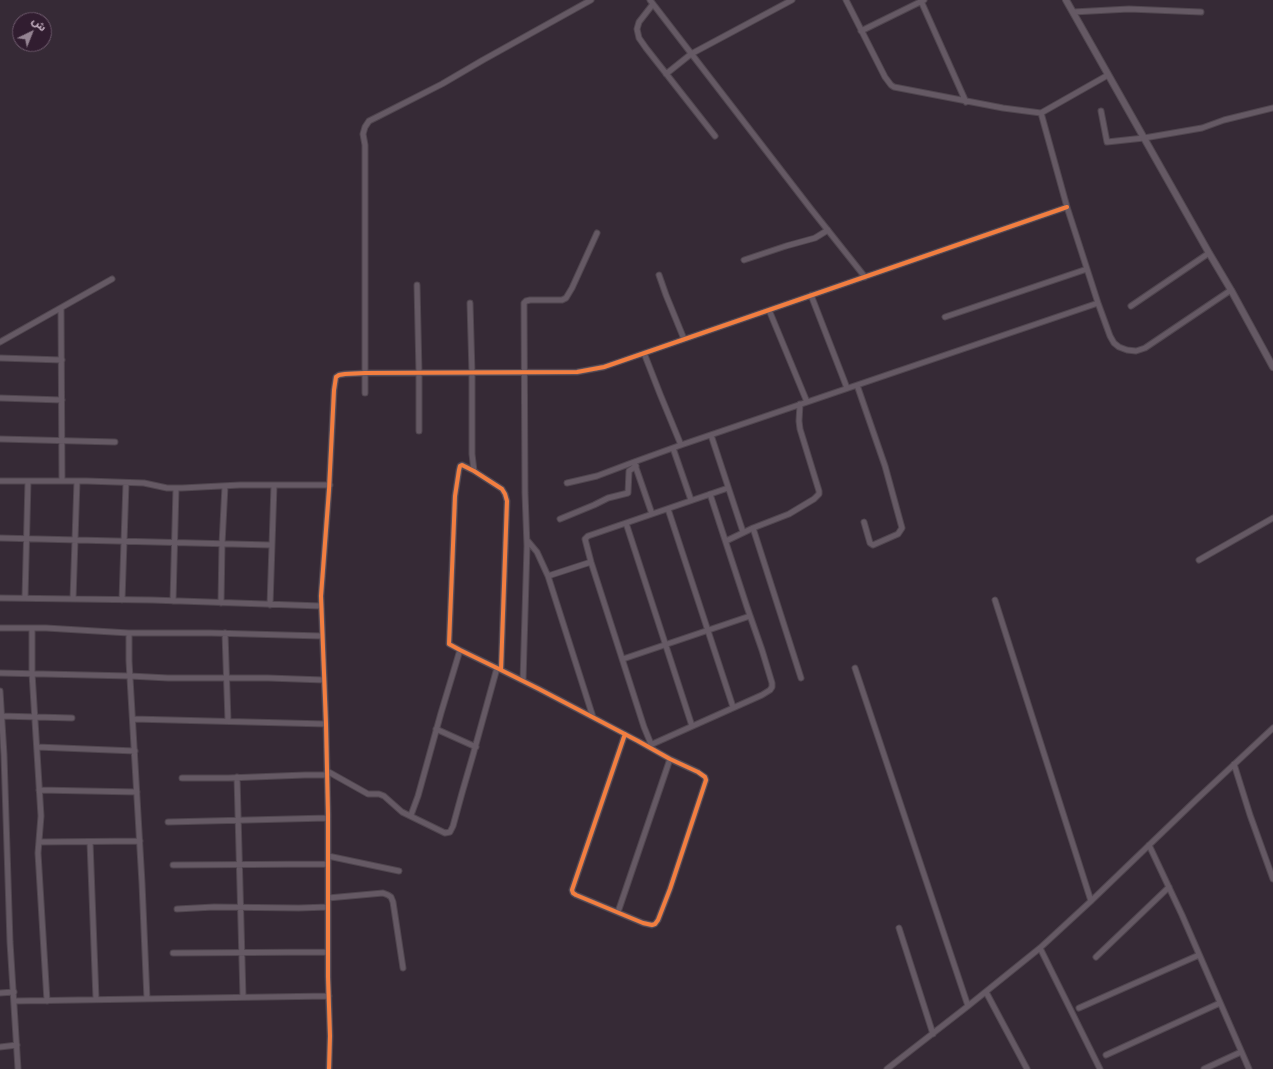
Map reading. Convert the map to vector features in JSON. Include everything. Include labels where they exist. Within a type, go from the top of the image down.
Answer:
[{"type":"street","points":[[365,393],[365,145],[363,134],[365,127],[369,121],[442,84],[591,0]]},
{"type":"street","points":[[666,74],[691,54],[792,0]]},
{"type":"street","points":[[846,0],[884,77],[891,85],[898,89],[966,102],[1041,113],[1108,75]]},
{"type":"street","points":[[1066,0],[1273,366]]},
{"type":"street","points":[[861,31],[923,1],[966,102]]},
{"type":"street","points":[[714,136],[639,38],[637,30],[639,22],[652,2],[865,277]]},
{"type":"street","points":[[1073,12],[1129,8],[1201,12]]},
{"type":"street","points":[[1101,111],[1107,142],[1144,138],[1202,128],[1224,120],[1273,108]]},
{"type":"street","points":[[1041,113],[1067,207],[1098,303],[1110,336],[1119,348],[1127,350],[1144,348],[1231,290]]},
{"type":"street","points":[[329,1069],[328,818],[321,606],[336,377],[345,374],[365,373],[577,372],[604,367],[1067,207]]},
{"type":"street","points":[[744,260],[814,238],[828,230]]},
{"type":"street","points":[[523,681],[527,540],[525,493],[524,303],[526,300],[562,300],[566,298],[597,234]]},
{"type":"street","points":[[1131,306],[1209,253]]},
{"type":"street","points":[[945,317],[1087,269]]},
{"type":"street","points":[[659,274],[684,339]]},
{"type":"street","points":[[0,342],[112,280]]},
{"type":"street","points":[[417,285],[419,431]]},
{"type":"street","points":[[811,295],[846,388]]},
{"type":"street","points":[[470,303],[472,454],[474,471]]},
{"type":"street","points":[[567,482],[597,476],[635,464],[681,445],[1098,303]]},
{"type":"street","points":[[61,308],[62,481]]},
{"type":"street","points":[[769,310],[806,402]]},
{"type":"street","points":[[644,353],[681,445]]},
{"type":"street","points":[[0,358],[62,360]]},
{"type":"street","points":[[856,385],[885,466],[902,528],[898,534],[873,545],[870,543],[864,522]]},
{"type":"street","points":[[0,398],[62,400]]},
{"type":"street","points":[[726,541],[743,532],[789,514],[814,499],[819,494],[800,430],[800,404]]},
{"type":"street","points":[[711,435],[743,532]]},
{"type":"street","points":[[0,440],[115,442]]},
{"type":"street","points":[[673,448],[691,500]]},
{"type":"street","points":[[635,464],[652,514]]},
{"type":"street","points":[[560,519],[594,506],[608,498],[628,494],[629,471],[635,464]]},
{"type":"street","points":[[182,778],[305,775],[327,773],[368,794],[378,794],[384,796],[402,812],[411,815],[445,833],[450,832],[499,669],[507,501],[502,489],[465,465],[460,466],[456,496],[448,641],[450,645],[499,669],[523,681],[625,734],[649,745],[670,759],[702,774],[706,780],[670,889],[658,920],[652,925],[643,923],[576,895],[572,890],[625,734]]},
{"type":"street","points":[[0,481],[77,481],[144,484],[176,488],[330,485]]},
{"type":"street","points":[[25,598],[28,481]]},
{"type":"street","points":[[73,599],[77,481]]},
{"type":"street","points":[[122,600],[126,483]]},
{"type":"street","points":[[270,605],[274,485]]},
{"type":"street","points":[[221,603],[225,486]]},
{"type":"street","points":[[173,601],[176,488]]},
{"type":"street","points":[[649,745],[591,562],[585,542],[586,537],[728,488]]},
{"type":"street","points":[[649,745],[766,692],[772,687],[762,650],[710,494]]},
{"type":"street","points":[[668,509],[733,707]]},
{"type":"street","points":[[1199,560],[1273,518]]},
{"type":"street","points":[[626,523],[692,726]]},
{"type":"street","points":[[753,528],[802,678]]},
{"type":"street","points":[[0,538],[272,545]]},
{"type":"street","points":[[527,540],[537,552],[548,576],[593,717]]},
{"type":"street","points":[[548,576],[591,562]]},
{"type":"street","points":[[0,598],[173,601],[321,606]]},
{"type":"street","points":[[995,600],[1091,901]]},
{"type":"street","points":[[623,659],[750,616]]},
{"type":"street","points":[[0,628],[32,628],[129,633],[225,633],[322,636]]},
{"type":"street","points":[[32,628],[32,673],[41,816],[38,853],[40,903],[47,1000]]},
{"type":"street","points":[[129,633],[147,999]]},
{"type":"street","points":[[225,633],[228,721]]},
{"type":"street","points":[[411,815],[418,796],[436,729],[460,650]]},
{"type":"street","points":[[855,668],[968,1006]]},
{"type":"street","points":[[0,673],[168,678],[324,680]]},
{"type":"street","points":[[0,691],[10,942],[15,1001],[18,1069]]},
{"type":"street","points":[[1,716],[72,718]]},
{"type":"street","points":[[133,719],[326,724]]},
{"type":"street","points":[[887,1069],[1040,948],[1273,728]]},
{"type":"street","points":[[436,729],[476,747]]},
{"type":"street","points":[[37,747],[135,751]]},
{"type":"street","points":[[618,912],[670,759]]},
{"type":"street","points":[[1234,764],[1250,815],[1273,879]]},
{"type":"street","points":[[237,777],[243,997]]},
{"type":"street","points":[[39,790],[137,792]]},
{"type":"street","points":[[168,822],[328,818]]},
{"type":"street","points":[[39,842],[140,841]]},
{"type":"street","points":[[90,842],[96,999]]},
{"type":"street","points":[[1149,845],[1249,1069]]},
{"type":"street","points":[[328,856],[399,871]]},
{"type":"street","points":[[173,865],[328,864]]},
{"type":"street","points":[[1096,957],[1169,887]]},
{"type":"street","points":[[328,898],[383,894],[391,897],[403,968]]},
{"type":"street","points":[[177,909],[214,907],[328,907]]},
{"type":"street","points":[[899,928],[933,1034]]},
{"type":"street","points":[[1040,948],[1100,1069]]},
{"type":"street","points":[[173,953],[328,952]]},
{"type":"street","points":[[1079,1008],[1199,955]]},
{"type":"street","points":[[0,993],[14,992]]},
{"type":"street","points":[[986,992],[1027,1069]]},
{"type":"street","points":[[15,1001],[328,996]]},
{"type":"street","points":[[1106,1055],[1220,1004]]},
{"type":"street","points":[[0,1047],[17,1045]]},
{"type":"street","points":[[1204,1069],[1241,1052]]},
{"type":"cycle path","points":[[329,1069],[328,814],[321,596],[336,377],[345,374],[365,373],[577,372],[604,367],[1067,207]]},
{"type":"cycle path","points":[[501,670],[507,501],[502,489],[462,465],[460,466],[459,470],[455,496],[449,644],[460,650],[539,689],[638,741],[670,759],[698,772],[705,777],[706,780],[670,889],[658,920],[652,925],[643,923],[576,895],[572,890],[625,734]]}]
